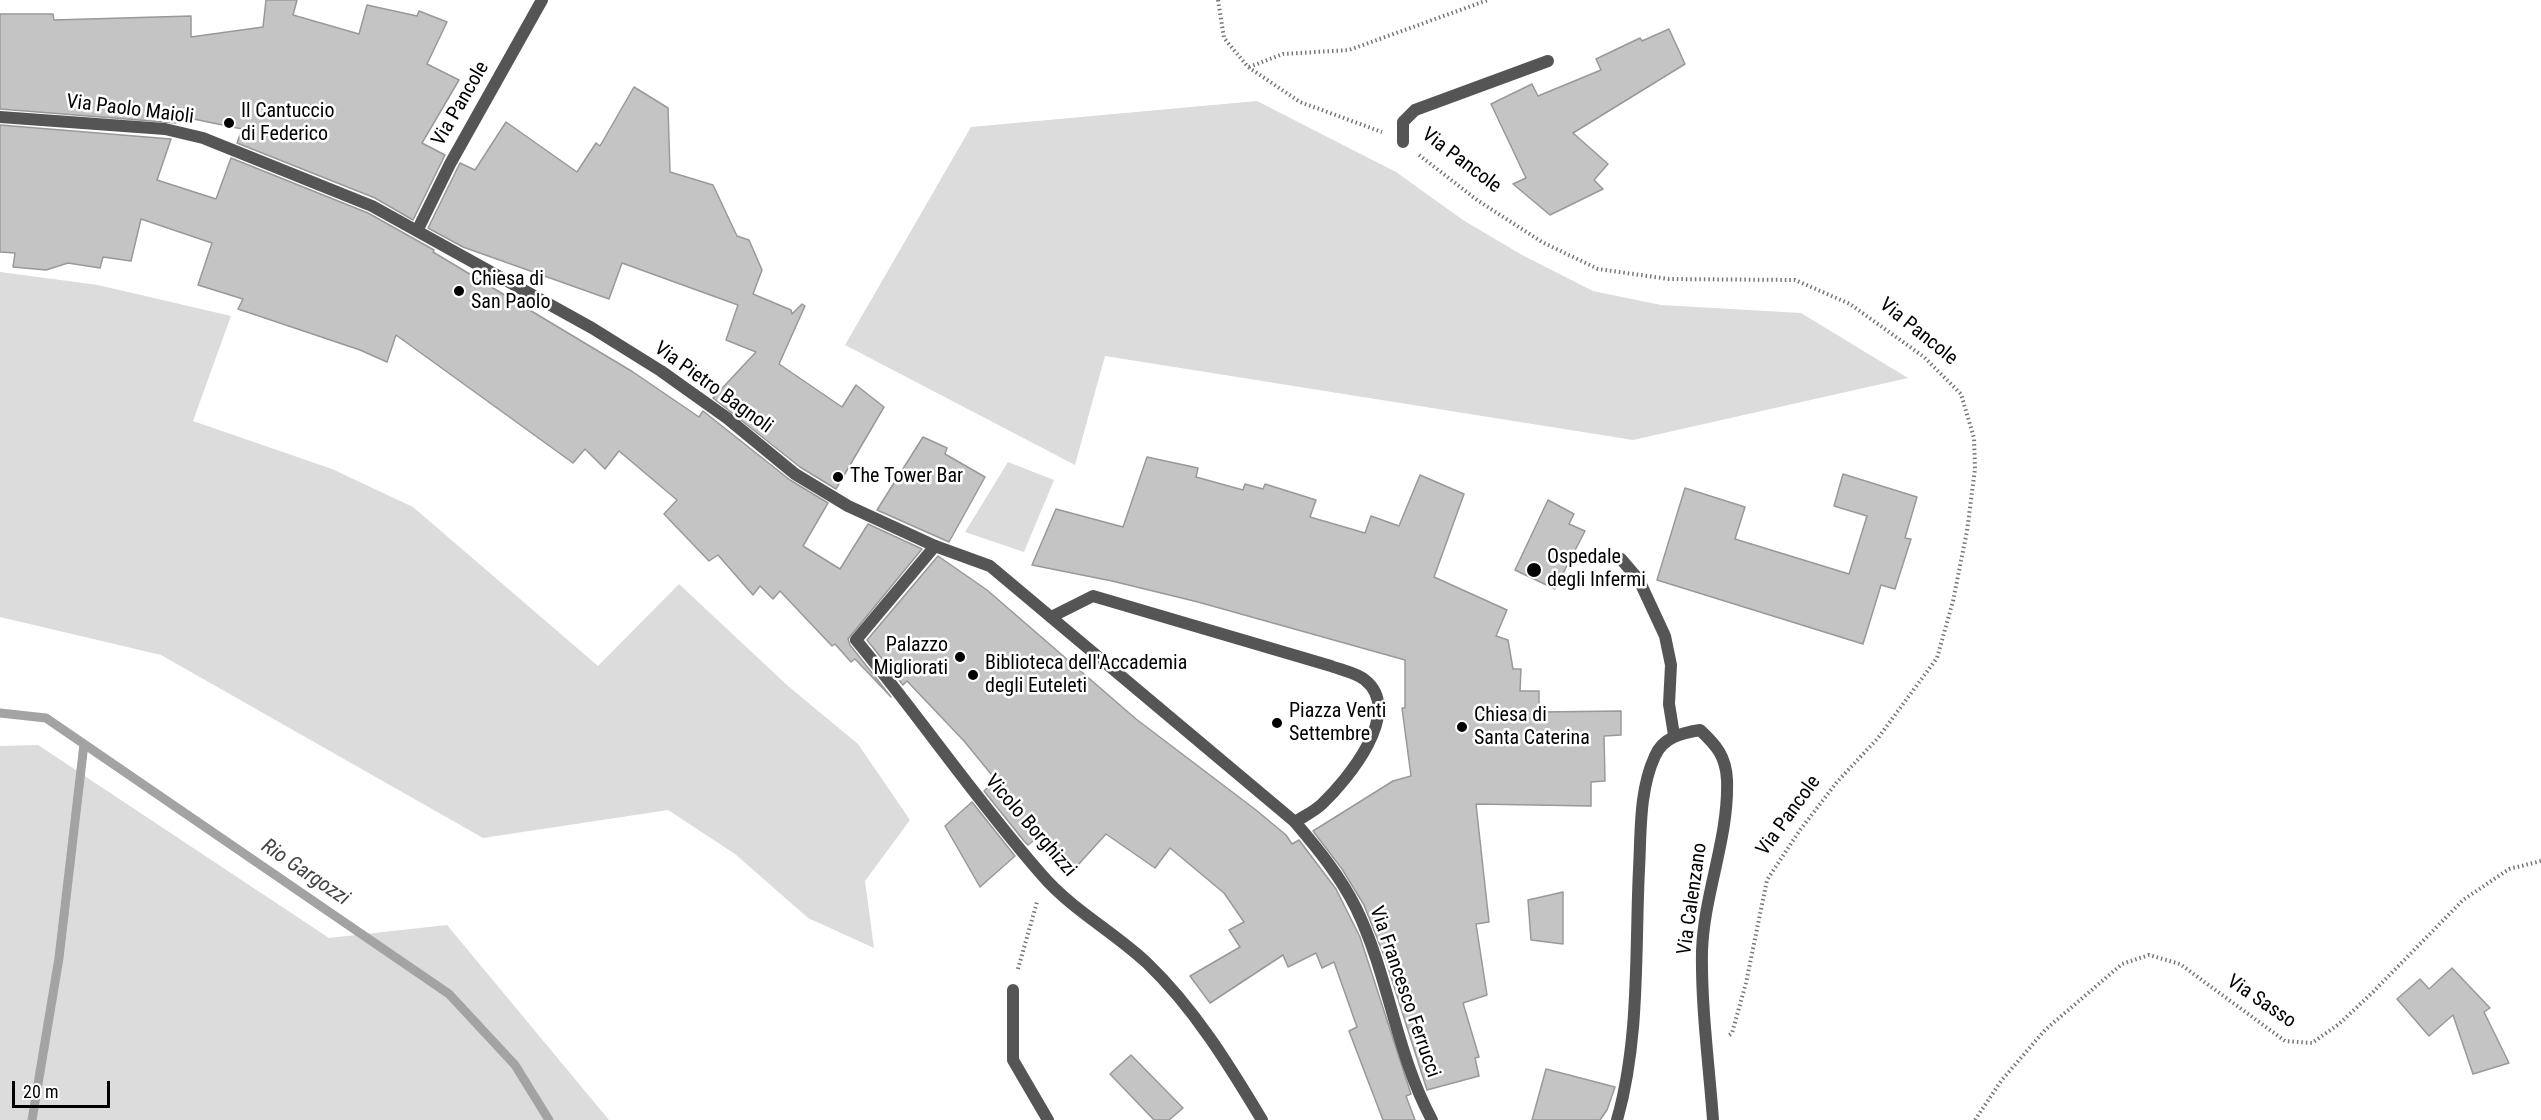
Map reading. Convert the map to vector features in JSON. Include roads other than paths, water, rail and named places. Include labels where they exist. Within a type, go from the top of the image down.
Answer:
[{"type":"street","name":"Via Pancole","points":[[418,229],[450,164],[542,0]]},
{"type":"street","points":[[1403,142],[1403,122],[1415,110],[1548,61]]},
{"type":"street","name":"Via Paolo Maioli","points":[[0,117],[165,129],[203,138],[372,206],[418,229]]},
{"type":"street","name":"Via Pietro Bagnoli","points":[[418,229],[592,328],[661,371],[727,418],[795,474],[839,501],[936,546],[990,566]]},
{"type":"street","name":"Vicolo Borghizzi","points":[[936,546],[856,640],[893,685],[951,764],[1044,878],[1147,963],[1201,1024],[1262,1120]]},
{"type":"street","points":[[1617,1120],[1626,1090],[1634,1015],[1645,792],[1655,754],[1674,735],[1669,704],[1671,665],[1665,636],[1639,580],[1621,559]]},
{"type":"street","name":"Via Francesco Ferrucci","points":[[990,566],[1295,822],[1325,857],[1356,908],[1377,964],[1418,1093],[1432,1120]]},
{"type":"street","points":[[1051,617],[1093,596],[1330,666],[1365,680],[1374,691],[1378,707],[1376,727],[1358,765],[1321,806],[1295,822]]},
{"type":"street","name":"Via Calenzano","points":[[1674,735],[1700,730],[1720,749],[1727,778],[1725,822],[1712,880],[1702,951],[1713,1120]]},
{"type":"street","points":[[1013,990],[1013,1060],[1048,1120]]},
{"type":"waterway","name":"Rio Gargozzi","points":[[0,713],[46,718],[449,994],[515,1065],[549,1120]]},
{"type":"waterway","points":[[32,1120],[59,958],[84,744]]},
{"type":"place","name":"Il Cantuccio di Federico","points":[[229,123]]},
{"type":"place","name":"Chiesa di San Paolo","points":[[459,291]]},
{"type":"place","name":"The Tower Bar","points":[[838,477]]},
{"type":"place","name":"Ospedale degli Infermi","points":[[1534,570]]},
{"type":"place","name":"Palazzo Migliorati","points":[[960,657]]},
{"type":"place","name":"Biblioteca dell'Accademia degli Euteleti","points":[[973,675]]},
{"type":"place","name":"Piazza Venti Settembre","points":[[1277,723]]},
{"type":"place","name":"Chiesa di Santa Caterina","points":[[1462,727]]}]
